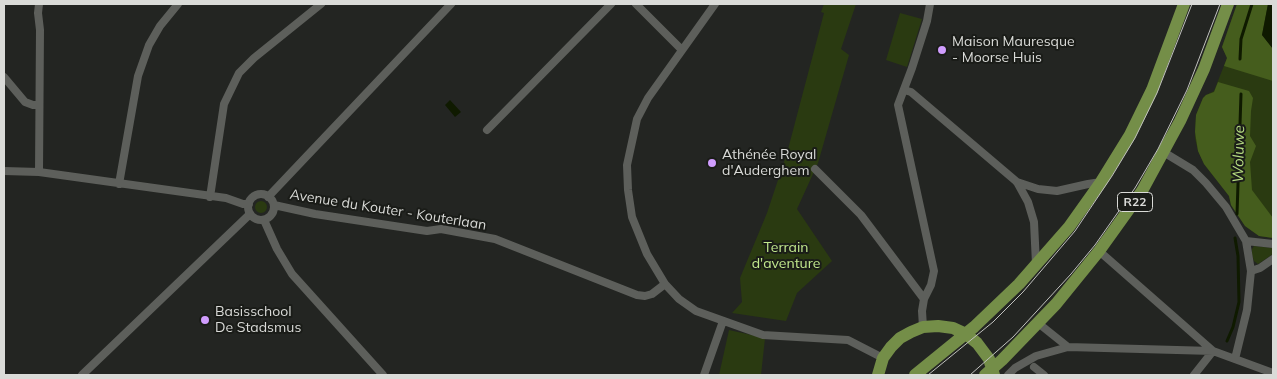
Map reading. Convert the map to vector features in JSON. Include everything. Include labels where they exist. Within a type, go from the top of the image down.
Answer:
[{"type":"main road","name":"R22","points":[[915,375],[966,334],[1019,284],[1069,227],[1101,182],[1130,135],[1152,90],[1184,4]]},
{"type":"main road","name":"R22","points":[[990,373],[1038,323],[1100,251],[1142,191],[1165,153],[1204,69],[1228,4]]},
{"type":"main road","points":[[878,375],[883,358],[890,347],[900,338],[923,327],[938,326],[952,328],[966,334],[985,352],[990,373]]},
{"type":"street","points":[[39,4],[39,172]]},
{"type":"street","points":[[119,184],[138,76],[149,45],[160,26],[178,4]]},
{"type":"street","points":[[210,197],[224,104],[240,73],[254,58],[320,4]]},
{"type":"street","points":[[268,197],[451,4]]},
{"type":"street","points":[[487,130],[611,4]]},
{"type":"street","points":[[636,4],[682,50]]},
{"type":"street","points":[[715,4],[648,98],[637,119],[627,165],[628,190],[632,217],[647,254],[665,284],[679,299],[696,311],[764,335],[848,340],[883,358]]},
{"type":"street","points":[[923,327],[922,311],[924,299],[934,272],[898,105],[927,21],[930,4]]},
{"type":"street","points":[[4,78],[25,102],[39,105]]},
{"type":"street","points":[[904,90],[911,92],[1017,182],[1028,202],[1034,222],[1036,266]]},
{"type":"street","points":[[1165,153],[1194,170],[1206,183],[1226,207],[1246,241],[1251,271],[1247,310],[1235,359]]},
{"type":"street","points":[[815,169],[861,215],[924,299]]},
{"type":"street","points":[[4,171],[39,172],[226,198],[243,204],[249,204],[257,196],[265,195],[274,206],[272,214],[264,220],[256,219],[250,214],[249,204]]},
{"type":"street","points":[[1017,182],[1038,189],[1057,191],[1101,182]]},
{"type":"street","name":"Avenue du Kouter - Kouterlaan","points":[[274,206],[427,231],[441,229],[495,239],[637,295],[645,296],[652,294],[665,284]]},
{"type":"street","points":[[82,375],[250,214]]},
{"type":"street","points":[[264,220],[277,249],[292,274],[383,375]]},
{"type":"street","points":[[1246,241],[1273,244]]},
{"type":"street","points":[[1100,251],[1214,351]]},
{"type":"street","points":[[1251,271],[1260,268],[1273,259]]},
{"type":"street","points":[[704,375],[723,321]]},
{"type":"street","points":[[1038,323],[1068,347]]},
{"type":"street","points":[[1008,375],[1015,368],[1036,356],[1068,347],[1214,351],[1273,373]]},
{"type":"street","points":[[1194,375],[1214,351]]},
{"type":"street","points":[[1034,367],[1044,375]]},
{"type":"green space","name":"Terrain d'aventure","points":[[824,4],[856,4],[841,49],[849,55],[818,163],[797,209],[832,261],[797,293],[786,321],[732,313],[742,302],[740,278],[767,213],[787,153],[824,13],[821,12]]},
{"type":"green space","points":[[1237,4],[1273,4],[1273,238],[1259,236],[1245,226],[1231,205],[1229,196],[1204,164],[1195,138],[1196,115],[1203,98],[1214,91],[1227,58],[1222,47]]},
{"type":"green space","points":[[1237,4],[1268,4],[1262,35],[1273,49],[1273,81],[1224,66],[1227,58],[1222,47]]},
{"type":"green space","points":[[900,13],[922,19],[907,67],[886,60]]},
{"type":"green space","points":[[1218,82],[1249,91],[1253,98],[1250,136],[1256,146],[1250,162],[1252,190],[1273,218],[1273,238],[1259,236],[1245,226],[1231,205],[1229,196],[1204,164],[1198,151],[1195,132],[1196,115],[1203,98],[1214,92]]},
{"type":"green space","points":[[263,201],[266,202],[266,212],[259,213],[256,212],[255,205],[256,202]]},
{"type":"green space","points":[[1254,246],[1273,248],[1273,254],[1258,264],[1254,261],[1252,255]]},
{"type":"green space","points":[[729,330],[765,338],[761,375],[719,375]]},
{"type":"shaded area","points":[[1268,4],[1273,4],[1273,49],[1262,35]]},
{"type":"shaded area","points":[[450,100],[461,112],[455,117],[445,105]]},
{"type":"waterway","name":"Woluwe","points":[[1240,59],[1241,39],[1252,4]]},
{"type":"waterway","name":"Woluwe","points":[[1237,214],[1241,94]]},
{"type":"waterway","name":"Woluwe","points":[[1227,341],[1233,327],[1239,302],[1238,256],[1235,238]]},
{"type":"tram line","points":[[928,375],[993,322],[1023,292],[1075,231],[1135,138],[1157,93],[1192,4]]},
{"type":"tram line","points":[[970,375],[1013,337],[1071,274],[1095,245],[1135,188],[1158,149],[1187,90],[1220,4]]},
{"type":"place","name":"Maison Mauresque - Moorse Huis","points":[[942,50]]},
{"type":"place","name":"Athénée Royal d'Auderghem","points":[[712,163]]},
{"type":"place","name":"Basisschool De Stadsmus","points":[[205,320]]}]
